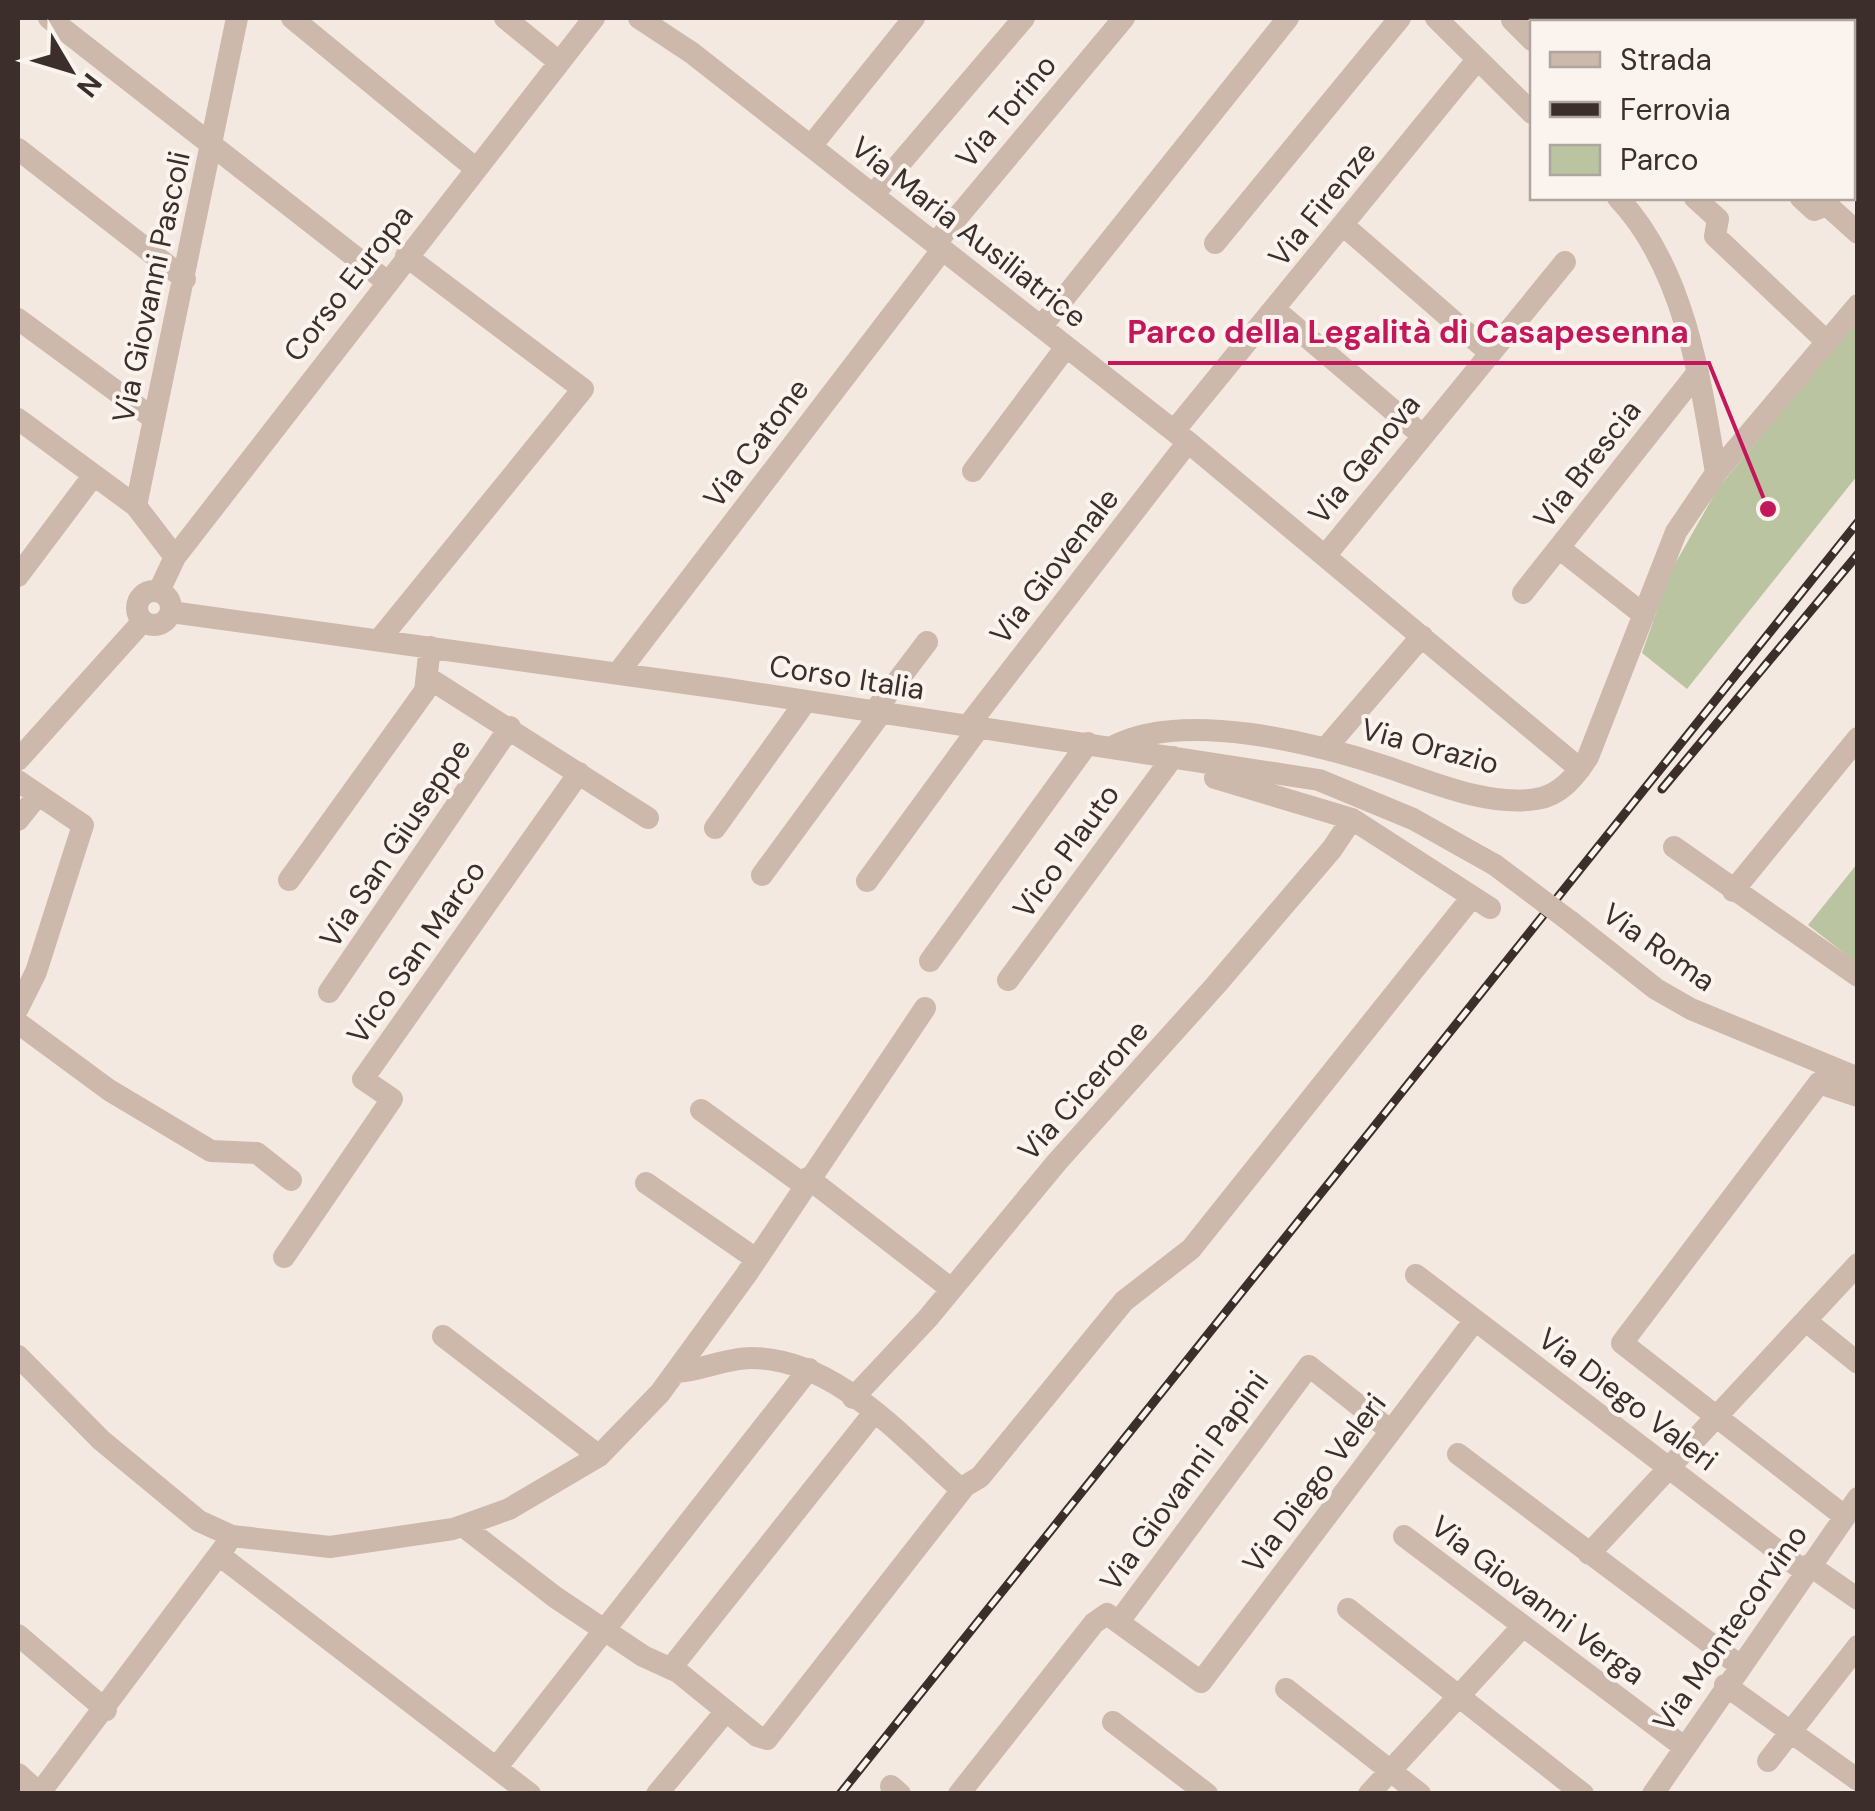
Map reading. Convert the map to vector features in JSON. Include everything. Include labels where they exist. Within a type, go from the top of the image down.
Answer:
[{"type":"street","points":[[49,18],[386,281]]},
{"type":"street","name":"Via Giovanni Pascoli","points":[[136,506],[237,18]]},
{"type":"street","points":[[292,18],[475,168]]},
{"type":"street","points":[[505,18],[559,62]]},
{"type":"street","name":"Corso Europa","points":[[165,602],[175,557],[594,18]]},
{"type":"street","name":"Via Maria Ausiliatrice","points":[[639,18],[812,146],[1181,437],[1580,768]]},
{"type":"street","points":[[812,146],[914,18]]},
{"type":"street","points":[[874,195],[1024,18]]},
{"type":"street","name":"Via Torino","points":[[938,247],[1124,18]]},
{"type":"street","points":[[1041,327],[1288,18]]},
{"type":"street","points":[[1215,243],[1400,18]]},
{"type":"street","points":[[1436,18],[1530,111]]},
{"type":"street","points":[[1512,20],[1530,38]]},
{"type":"street","name":"Via Firenze","points":[[1181,437],[1274,309],[1477,60]]},
{"type":"street","points":[[18,150],[186,278]]},
{"type":"street","points":[[1620,200],[1633,213],[1663,265],[1698,372],[1716,472]]},
{"type":"street","points":[[1698,200],[1718,220],[1716,236],[1826,342]]},
{"type":"street","points":[[1803,200],[1814,210],[1826,205],[1858,233]]},
{"type":"street","points":[[1343,226],[1490,353]]},
{"type":"street","name":"Via Catone","points":[[618,673],[938,247]]},
{"type":"street","points":[[380,640],[583,389],[406,256]]},
{"type":"street","name":"Via Genova","points":[[1324,556],[1564,262]]},
{"type":"street","name":"Via Orazio","points":[[1112,747],[1136,734],[1168,729],[1288,740],[1491,796],[1537,800],[1565,787],[1580,768],[1676,532],[1716,472],[1858,305]]},
{"type":"street","points":[[1274,309],[1422,435]]},
{"type":"street","points":[[18,318],[154,419]]},
{"type":"street","points":[[972,471],[1066,347]]},
{"type":"street","name":"Via Brescia","points":[[1524,594],[1698,372]]},
{"type":"street","points":[[18,419],[136,506],[175,557]]},
{"type":"street","name":"Via Giovenale","points":[[867,881],[1181,437]]},
{"type":"street","points":[[18,576],[93,476]]},
{"type":"street","points":[[1559,548],[1644,615]]},
{"type":"street","points":[[18,760],[143,621],[160,624],[165,602]]},
{"type":"street","name":"Corso Italia","points":[[165,602],[380,640],[1318,780],[1413,819],[1496,865]]},
{"type":"street","points":[[1325,749],[1422,636]]},
{"type":"street","points":[[762,876],[926,642]]},
{"type":"street","points":[[289,880],[425,690],[430,647]]},
{"type":"street","points":[[427,677],[648,818]]},
{"type":"street","points":[[715,828],[806,701]]},
{"type":"street","name":"Via San Giuseppe","points":[[329,992],[510,728]]},
{"type":"street","points":[[1734,891],[1858,738]]},
{"type":"street","points":[[930,962],[1088,743]]},
{"type":"street","points":[[463,1526],[512,1567],[643,1656],[671,1668],[767,1739],[962,1490],[980,1477],[1124,1301],[1191,1249],[1481,902],[1352,819],[1188,771],[1176,757]]},
{"type":"street","name":"Vico Plauto","points":[[1008,980],[1176,757]]},
{"type":"street","name":"Vico San Marco","points":[[284,1257],[392,1100],[363,1079],[579,773]]},
{"type":"street","points":[[18,780],[83,825],[36,972],[18,1008]]},
{"type":"street","points":[[18,820],[38,795]]},
{"type":"street","name":"Via Cicerone","points":[[853,1398],[1216,986],[1332,850],[1352,819]]},
{"type":"street","points":[[1674,847],[1858,976]]},
{"type":"street","name":"Via Roma","points":[[1496,865],[1656,989],[1690,1008],[1858,1078]]},
{"type":"street","points":[[226,1545],[330,1547],[463,1526],[509,1509],[599,1456],[629,1430],[676,1372],[924,1008]]},
{"type":"street","points":[[18,1023],[109,1090],[211,1151],[256,1153],[291,1180]]},
{"type":"street","points":[[1851,1507],[1716,1416],[1622,1343],[1819,1083],[1858,1096]]},
{"type":"street","points":[[701,1110],[950,1288]]},
{"type":"street","points":[[646,1182],[756,1259]]},
{"type":"street","points":[[1590,1554],[1858,1264]]},
{"type":"street","name":"Via Diego Valeri","points":[[1416,1275],[1670,1469],[1806,1568],[1858,1599]]},
{"type":"street","name":"Via Diego Veleri","points":[[1113,1617],[1200,1682],[1475,1320]]},
{"type":"street","points":[[1806,1321],[1858,1363]]},
{"type":"street","points":[[443,1336],[599,1456]]},
{"type":"street","points":[[18,1356],[101,1440],[530,1794]]},
{"type":"street","points":[[676,1372],[750,1358],[809,1369],[853,1398],[962,1490]]},
{"type":"street","name":"Via Giovanni Papini","points":[[1113,1617],[1309,1366],[1390,1431]]},
{"type":"street","points":[[496,1766],[608,1629],[809,1369]]},
{"type":"street","points":[[671,1668],[873,1414]]},
{"type":"street","points":[[1458,1454],[1739,1665]]},
{"type":"street","name":"Via Montecorvino","points":[[1653,1794],[1851,1507]]},
{"type":"street","name":"Via Giovanni Verga","points":[[1404,1536],[1684,1747]]},
{"type":"street","points":[[18,1774],[39,1793],[106,1710],[226,1545]]},
{"type":"street","points":[[1348,1609],[1583,1794]]},
{"type":"street","points":[[959,1794],[1094,1623],[1113,1617]]},
{"type":"street","points":[[1369,1794],[1523,1626]]},
{"type":"street","points":[[18,1635],[106,1710]]},
{"type":"street","points":[[1768,1760],[1858,1646]]},
{"type":"street","points":[[1726,1686],[1858,1780]]},
{"type":"street","points":[[1286,1688],[1420,1794]]},
{"type":"street","points":[[657,1794],[726,1710]]},
{"type":"street","points":[[1113,1722],[1207,1794]]},
{"type":"green space","points":[[1857,321],[1857,476],[1687,689],[1642,653],[1671,571],[1718,488]]},
{"type":"green space","points":[[1857,864],[1857,963],[1808,925]]},
{"type":"railway","points":[[840,1794],[1858,522]]},
{"type":"railway","points":[[1662,789],[1858,554]]},
{"type":"place","name":"Parco della Legalità di Casapesenna","points":[[1768,509]]}]
